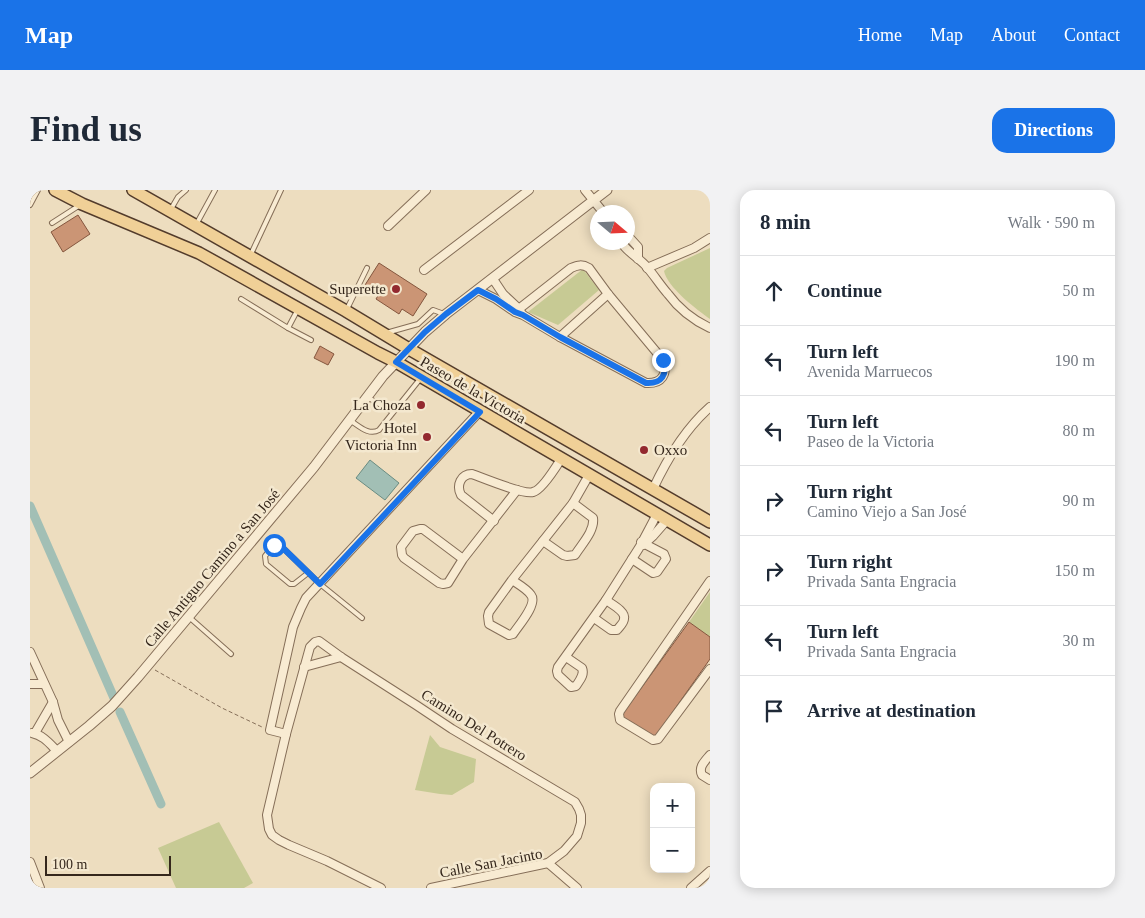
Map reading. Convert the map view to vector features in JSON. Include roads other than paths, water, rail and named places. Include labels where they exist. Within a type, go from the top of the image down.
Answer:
[{"type":"main road","name":"Paseo de la Victoria","points":[[136,191],[710,522]]},
{"type":"main road","name":"Paseo de la Victoria","points":[[61,192],[82,204],[199,253],[396,362],[710,545]]},
{"type":"street","points":[[388,226],[426,190]]},
{"type":"street","points":[[424,270],[529,190]]},
{"type":"street","points":[[586,190],[598,205]]},
{"type":"street","name":"Calle Antiguo Camino a San José","points":[[30,773],[112,706],[148,666],[314,467],[409,348],[446,314],[607,190]]},
{"type":"street","points":[[647,268],[694,248],[710,238]]},
{"type":"street","points":[[635,244],[638,247],[638,259]]},
{"type":"street","points":[[625,250],[647,268],[669,296],[685,312],[710,328]]},
{"type":"street","points":[[478,290],[646,383],[652,384],[660,380],[666,370],[663,360],[589,268],[582,265],[571,268],[519,312]]},
{"type":"street","points":[[493,279],[519,312]]},
{"type":"street","points":[[560,337],[608,294]]},
{"type":"street","points":[[653,490],[669,458],[684,435],[710,407]]},
{"type":"street","points":[[286,734],[270,730],[292,626],[306,598],[480,412]]},
{"type":"street","points":[[494,521],[461,495],[458,485],[463,477],[472,474],[517,490],[534,492],[540,488],[561,459]]},
{"type":"street","points":[[512,580],[532,596],[533,600],[532,607],[513,634],[509,635],[489,624],[489,612],[512,580],[573,503],[589,475]]},
{"type":"street","points":[[463,559],[424,529],[413,531],[401,547],[404,558],[441,584],[448,583],[463,559],[517,490]]},
{"type":"street","points":[[543,541],[563,555],[575,555],[594,524],[593,518],[573,503]]},
{"type":"street","points":[[642,545],[657,514]]},
{"type":"street","points":[[566,656],[583,670],[583,674],[576,686],[571,687],[558,675],[558,667],[566,656],[594,618],[642,545],[667,520]]},
{"type":"street","points":[[632,559],[651,572],[657,572],[666,559],[665,555],[642,545]]},
{"type":"street","points":[[710,582],[620,712],[620,720],[653,740],[658,739],[710,669]]},
{"type":"street","points":[[594,618],[611,630],[617,630],[624,621],[623,613],[606,600]]},
{"type":"street","name":"Camino Del Potrero","points":[[304,667],[310,646],[319,641],[452,729],[574,802],[579,808],[581,823],[577,836],[548,863]]},
{"type":"street","points":[[30,652],[69,742]]},
{"type":"street","points":[[341,657],[304,667],[267,815],[269,829],[272,835],[288,846],[381,888]]},
{"type":"street","points":[[30,684],[44,684]]},
{"type":"street","points":[[52,702],[32,733],[42,736],[57,752]]},
{"type":"street","points":[[710,755],[701,766],[701,770],[702,775],[710,780]]},
{"type":"street","points":[[30,862],[40,888]]},
{"type":"street","name":"Calle San Jacinto","points":[[431,888],[548,863],[577,888]]},
{"type":"street","points":[[690,888],[710,871]]},
{"type":"lane","points":[[30,204],[38,190]]},
{"type":"lane","points":[[170,210],[178,197],[186,190]]},
{"type":"lane","points":[[196,225],[215,190]]},
{"type":"lane","points":[[250,256],[281,190]]},
{"type":"lane","points":[[52,223],[82,204]]},
{"type":"lane","points":[[346,311],[367,268]]},
{"type":"lane","points":[[241,299],[311,340]]},
{"type":"lane","points":[[288,328],[298,309]]},
{"type":"lane","points":[[383,334],[418,324],[433,310],[446,314]]},
{"type":"lane","points":[[350,420],[367,431],[375,432],[379,430],[422,377]]},
{"type":"lane","points":[[368,397],[393,412]]},
{"type":"lane","points":[[308,572],[294,584],[290,584],[266,564],[265,556],[274,545],[281,546],[308,572],[320,584],[362,618]]},
{"type":"lane","points":[[189,617],[230,654]]},
{"type":"water","points":[[370,460],[399,483],[385,500],[356,478]]},
{"type":"waterway","points":[[30,506],[114,698]]},
{"type":"waterway","points":[[120,712],[161,804]]},
{"type":"place","name":"Superette","points":[[396,289]]},
{"type":"place","name":"La Choza","points":[[421,405]]},
{"type":"place","name":"Hotel Victoria Inn","points":[[427,437]]},
{"type":"place","name":"Oxxo","points":[[644,450]]}]
